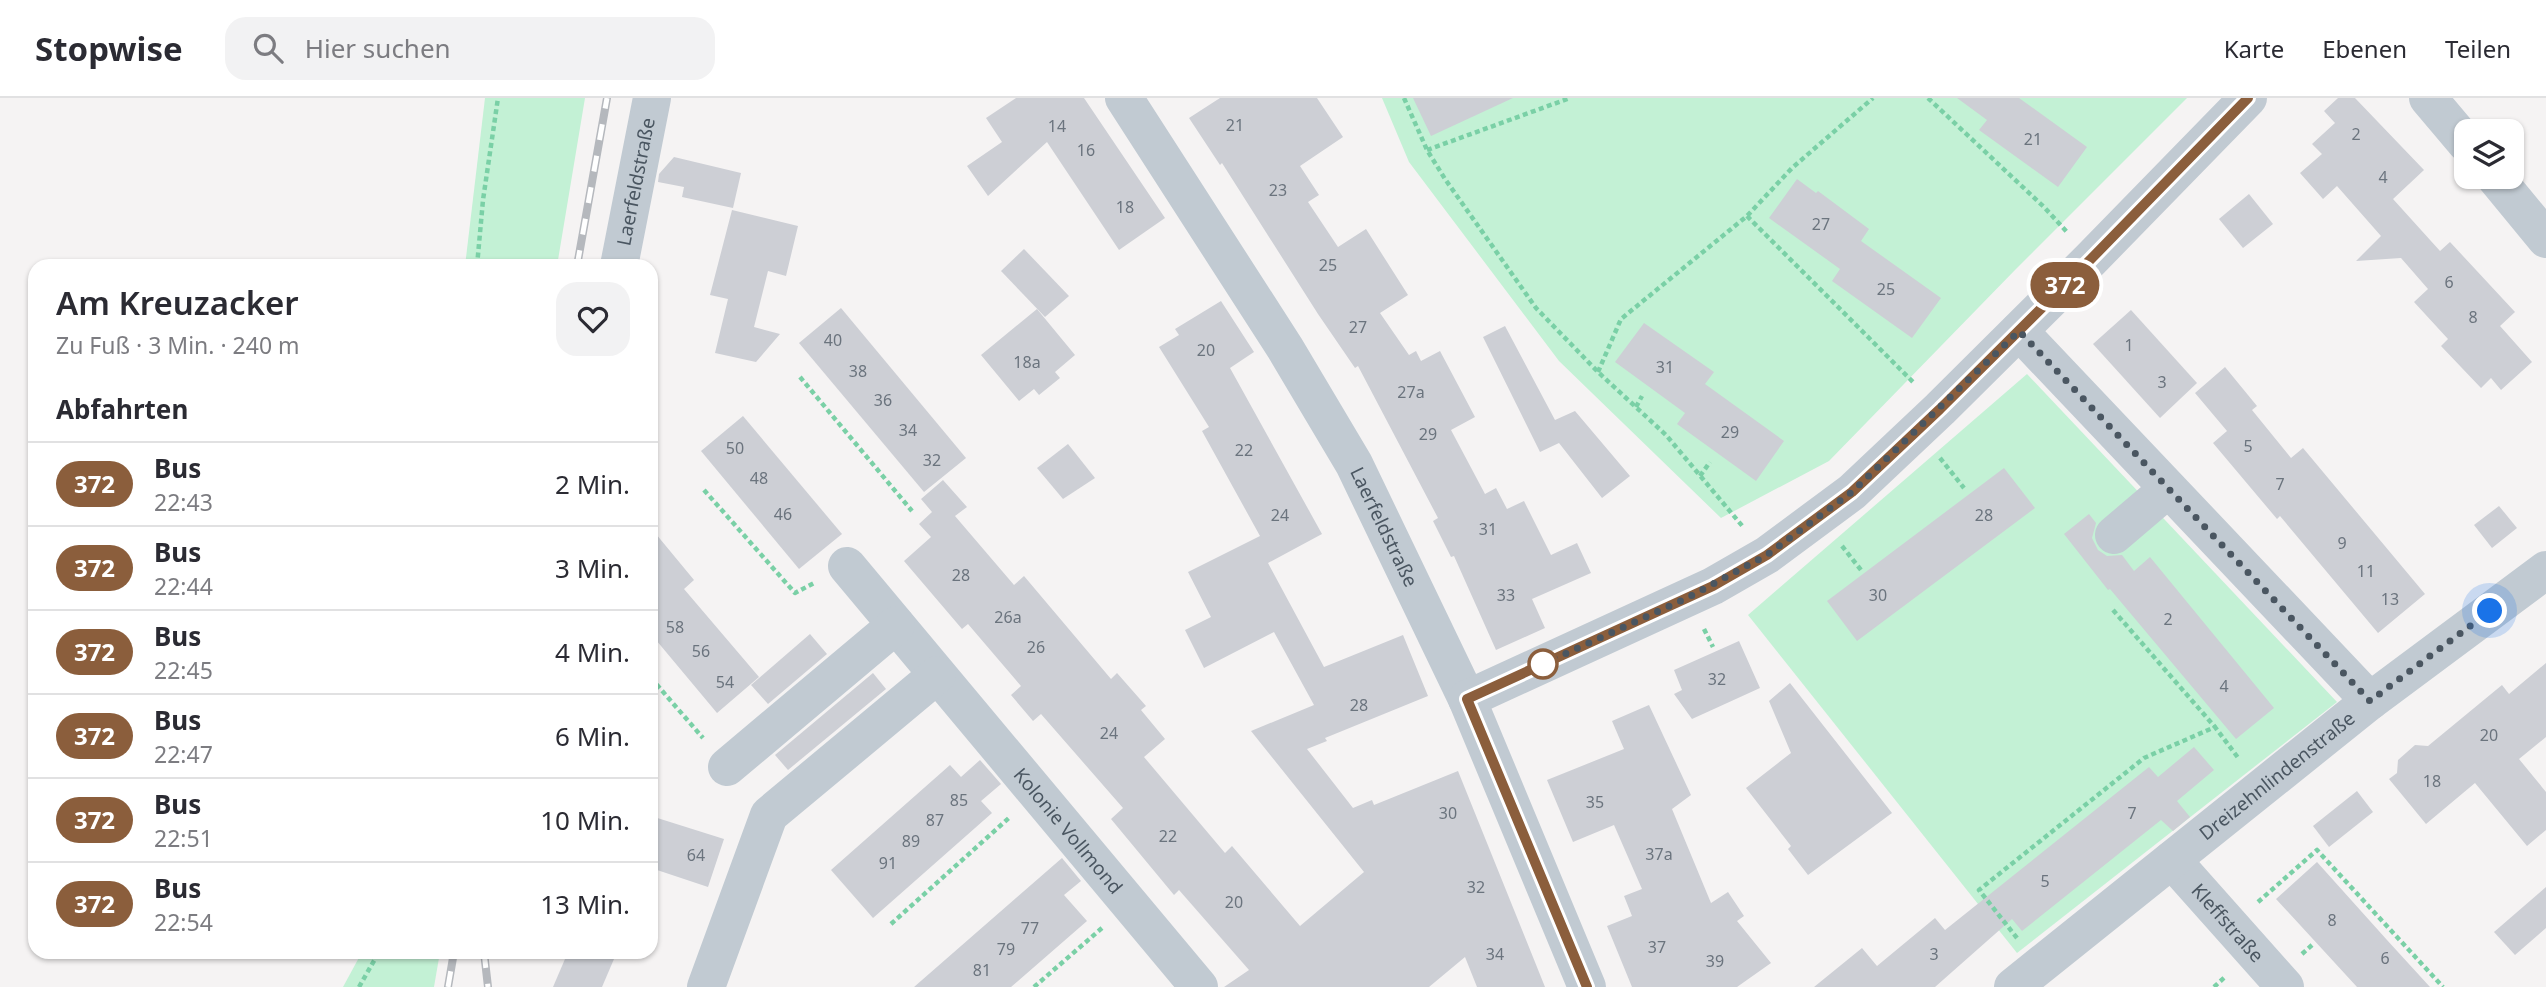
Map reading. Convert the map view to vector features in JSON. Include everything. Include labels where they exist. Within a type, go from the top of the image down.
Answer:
[{"type":"street","name":"Laerfeldstraße","points":[[620,259],[652,98]]},
{"type":"street","name":"Laerfeldstraße","points":[[1124,98],[1286,348],[1354,464],[1467,699],[1587,987]]},
{"type":"street","points":[[1467,699],[1687,598],[1767,555],[1852,492],[2019,331],[2248,98]]},
{"type":"street","points":[[2428,98],[2454,129]]},
{"type":"street","points":[[2505,189],[2546,239]]},
{"type":"street","points":[[2019,331],[2370,701]]},
{"type":"street","points":[[2115,535],[2168,489]]},
{"type":"street","name":"Kolonie Vollmond","points":[[847,566],[1199,987]]},
{"type":"street","name":"Dreizehnlindenstraße","points":[[2026,977],[2370,701],[2546,570]]},
{"type":"street","points":[[727,767],[896,625]]},
{"type":"street","points":[[706,987],[769,815],[937,674]]},
{"type":"street","name":"Kleffstraße","points":[[2172,860],[2285,987]]},
{"type":"path","points":[[478,259],[498,98]]},
{"type":"path","points":[[1404,98],[1427,150],[1445,179],[1536,308],[1598,372],[1666,435],[1767,555]]},
{"type":"path","points":[[1427,150],[1570,98]]},
{"type":"path","points":[[1598,372],[1621,319],[1747,216],[1793,168],[1873,98]]},
{"type":"path","points":[[1928,98],[2057,221]]},
{"type":"path","points":[[1747,216],[1906,375]]},
{"type":"path","points":[[800,377],[912,511]]},
{"type":"path","points":[[1636,407],[1642,396]]},
{"type":"path","points":[[1700,476],[1710,462]]},
{"type":"path","points":[[704,490],[795,593],[847,566]]},
{"type":"path","points":[[2113,610],[2215,727],[2260,789]]},
{"type":"path","points":[[658,686],[727,767]]},
{"type":"path","points":[[2026,977],[1979,890],[2144,758],[2215,727]]},
{"type":"path","points":[[891,924],[1037,793]]},
{"type":"path","points":[[2231,926],[2316,850],[2443,987]]},
{"type":"path","points":[[1034,987],[1130,904]]},
{"type":"path","points":[[359,987],[375,959]]},
{"type":"green space","points":[[485,98],[585,98],[558,259],[466,259]]},
{"type":"green space","points":[[1382,98],[2187,98],[1829,461],[1721,518],[1559,361],[1409,162]]},
{"type":"green space","points":[[2027,374],[2337,702],[2017,953],[1748,615]]},
{"type":"green space","points":[[358,959],[439,959],[434,987],[343,987]]},
{"type":"building","points":[[1016,98],[1084,98],[1165,218],[1119,250],[1047,142],[988,196],[967,166],[1002,142],[986,118]]},
{"type":"building","points":[[1220,98],[1317,98],[1343,137],[1300,166],[1319,195],[1308,202],[1338,247],[1366,229],[1408,295],[1380,313],[1409,355],[1416,351],[1421,361],[1440,351],[1475,417],[1451,430],[1485,494],[1496,488],[1507,509],[1524,501],[1551,555],[1577,543],[1591,573],[1532,599],[1545,628],[1496,650],[1454,556],[1451,557],[1433,521],[1438,518],[1358,366],[1355,368],[1318,314],[1222,163],[1220,165],[1189,118]]},
{"type":"building","points":[[1413,98],[1513,98],[1431,136]]},
{"type":"building","points":[[1957,98],[2019,98],[2087,147],[2058,187],[1979,130],[1987,120]]},
{"type":"building","points":[[2338,98],[2355,98],[2424,170],[2393,199],[2440,251],[2450,242],[2515,312],[2500,326],[2532,362],[2501,390],[2491,378],[2481,388],[2441,346],[2448,339],[2414,302],[2428,289],[2401,258],[2356,261],[2381,236],[2337,186],[2323,199],[2300,173],[2322,154],[2312,144],[2335,123],[2324,111]]},
{"type":"building","points":[[674,157],[741,173],[733,208],[682,197],[684,187],[658,182],[659,174]]},
{"type":"building","points":[[1797,179],[1816,193],[1818,191],[1869,229],[1861,241],[1941,298],[1912,338],[1832,281],[1840,269],[1769,218]]},
{"type":"building","points":[[2249,194],[2273,224],[2243,248],[2219,219]]},
{"type":"building","points":[[732,210],[798,226],[786,276],[768,271],[754,327],[780,334],[756,362],[715,353],[728,299],[710,295]]},
{"type":"building","points":[[1024,249],[1069,296],[1045,317],[1001,271]]},
{"type":"building","points":[[1221,301],[1254,352],[1230,368],[1322,534],[1268,563],[1324,667],[1403,635],[1428,696],[1325,738],[1327,741],[1307,749],[1353,808],[1372,800],[1374,805],[1458,771],[1545,987],[1477,987],[1465,957],[1429,987],[1224,987],[1249,970],[1179,890],[1174,895],[1111,819],[1123,808],[1041,714],[1033,721],[1011,695],[1021,686],[968,624],[962,629],[904,561],[931,537],[919,524],[932,512],[921,499],[943,480],[967,507],[955,516],[1014,585],[1024,576],[1111,679],[1117,673],[1146,706],[1141,710],[1165,739],[1144,757],[1225,853],[1232,846],[1300,926],[1364,872],[1251,731],[1314,705],[1274,632],[1204,668],[1185,630],[1211,617],[1188,572],[1260,536],[1202,431],[1209,427],[1159,347],[1179,335],[1175,329]]},
{"type":"building","points":[[841,308],[966,458],[924,492],[799,343]]},
{"type":"building","points":[[1037,309],[1075,355],[1055,372],[1060,378],[1039,395],[1034,389],[1019,401],[981,355]]},
{"type":"building","points":[[2131,310],[2197,383],[2160,418],[2093,344]]},
{"type":"building","points":[[1644,323],[1714,372],[1705,384],[1784,441],[1756,481],[1677,424],[1685,413],[1615,362]]},
{"type":"building","points":[[1505,326],[1555,420],[1575,411],[1630,476],[1602,498],[1559,443],[1540,452],[1483,337]]},
{"type":"building","points":[[2225,367],[2257,406],[2252,410],[2291,458],[2303,448],[2425,594],[2378,633],[2280,516],[2277,519],[2213,443],[2227,431],[2195,393]]},
{"type":"building","points":[[743,416],[842,534],[799,569],[701,451]]},
{"type":"building","points":[[1068,444],[1095,478],[1063,499],[1037,468]]},
{"type":"building","points":[[2004,468],[2035,508],[1857,641],[1827,601]]},
{"type":"building","points":[[2499,506],[2517,528],[2492,548],[2474,525]]},
{"type":"building","points":[[2089,514],[2096,523],[2092,538],[2098,550],[2107,556],[2122,555],[2134,571],[2150,557],[2274,708],[2236,739],[2110,589],[2108,590],[2064,534]]},
{"type":"building","points":[[658,536],[694,580],[684,589],[759,677],[717,713],[658,642]]},
{"type":"building","points":[[810,634],[827,654],[768,704],[751,685]]},
{"type":"building","points":[[1739,641],[1760,688],[1692,719],[1674,694],[1682,690],[1674,670]]},
{"type":"building","points":[[2546,663],[2546,737],[2519,759],[2546,792],[2546,830],[2527,846],[2475,783],[2426,824],[2389,779],[2397,773],[2398,760],[2415,745],[2428,746],[2502,685],[2509,694]]},
{"type":"building","points":[[873,673],[886,689],[788,770],[775,755]]},
{"type":"building","points":[[1790,683],[1892,813],[1808,875],[1788,849],[1791,846],[1746,788],[1791,753],[1769,701]]},
{"type":"building","points":[[1649,705],[1691,795],[1672,809],[1711,903],[1728,892],[1744,916],[1737,921],[1771,963],[1737,987],[1632,987],[1607,926],[1632,916],[1624,896],[1642,889],[1614,825],[1573,842],[1547,780],[1624,749],[1612,721]]},
{"type":"building","points":[[2194,747],[2214,770],[2177,801],[2190,817],[2173,831],[2161,820],[2022,931],[2012,919],[1935,987],[1814,987],[1862,948],[1877,966],[1935,918],[1945,930],[2149,767],[2158,777]]},
{"type":"building","points":[[980,760],[1001,784],[981,801],[992,813],[873,918],[831,870],[950,765],[961,777]]},
{"type":"building","points":[[2357,791],[2373,812],[2329,847],[2313,826]]},
{"type":"building","points":[[658,818],[724,839],[708,887],[658,870]]},
{"type":"building","points":[[1062,858],[1081,881],[1064,895],[1087,921],[1011,987],[914,987]]},
{"type":"building","points":[[2317,862],[2430,987],[2357,987],[2276,899]]},
{"type":"building","points":[[2546,887],[2546,928],[2515,955],[2494,932]]},
{"type":"building","points":[[565,959],[614,959],[602,987],[553,987]]},
{"type":"railway","points":[[578,259],[607,98]]},
{"type":"railway","points":[[448,987],[453,959]]},
{"type":"railway","points":[[485,959],[488,987]]},
{"type":"bus line","name":"372","points":[[1587,987],[1467,699],[1713,586],[1767,555],[1852,492],[2091,259],[2248,98]]},
{"type":"route","points":[[1543,664],[1713,586],[1767,555],[1852,492],[2019,331],[2370,701],[2490,611]]}]
